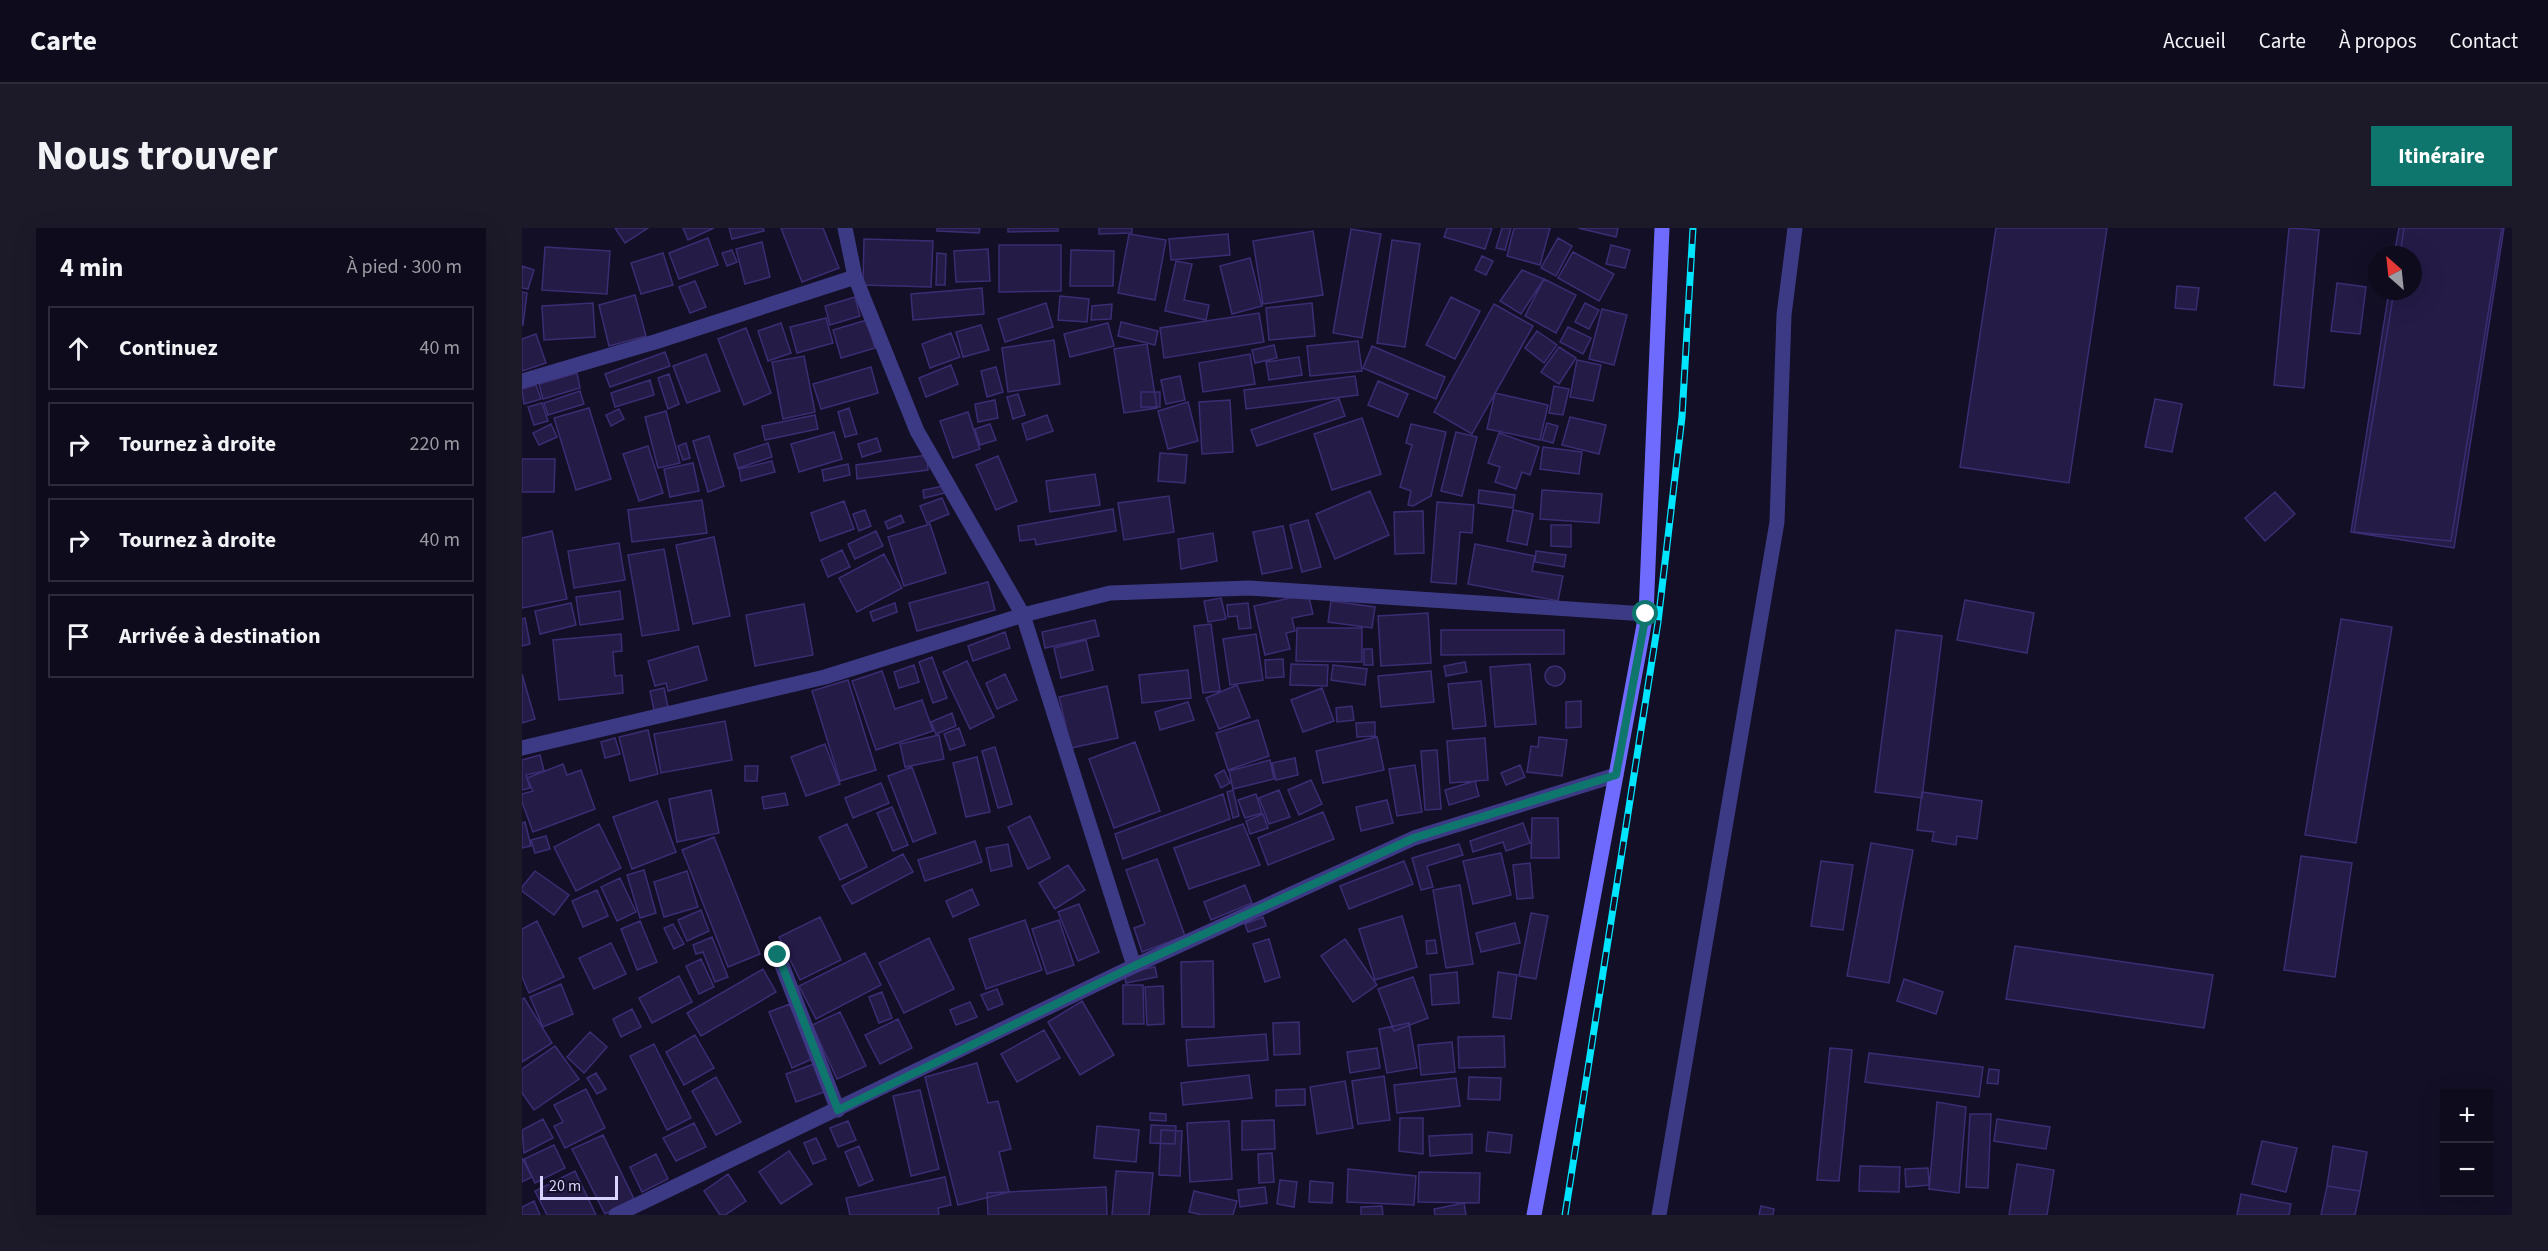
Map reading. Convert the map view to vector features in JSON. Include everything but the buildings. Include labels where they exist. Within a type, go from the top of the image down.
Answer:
[{"type":"street","points":[[845,228],[855,277],[917,431],[1023,615],[1134,966]]},
{"type":"street","points":[[1534,1215],[1646,614],[1662,228]]},
{"type":"street","points":[[1659,1215],[1777,522],[1784,315],[1795,228]]},
{"type":"street","points":[[522,381],[658,341],[855,277]]},
{"type":"street","points":[[522,747],[825,677],[1023,615],[1110,593],[1249,588],[1646,614]]},
{"type":"street","points":[[616,1215],[1134,966],[1414,838],[1616,775]]},
{"type":"street","points":[[778,955],[838,1110]]},
{"type":"railway","points":[[1565,1215],[1658,622],[1682,417],[1693,228]]},
{"type":"route","points":[[778,955],[838,1110],[1134,966],[1414,838],[1616,775],[1646,614]]}]
